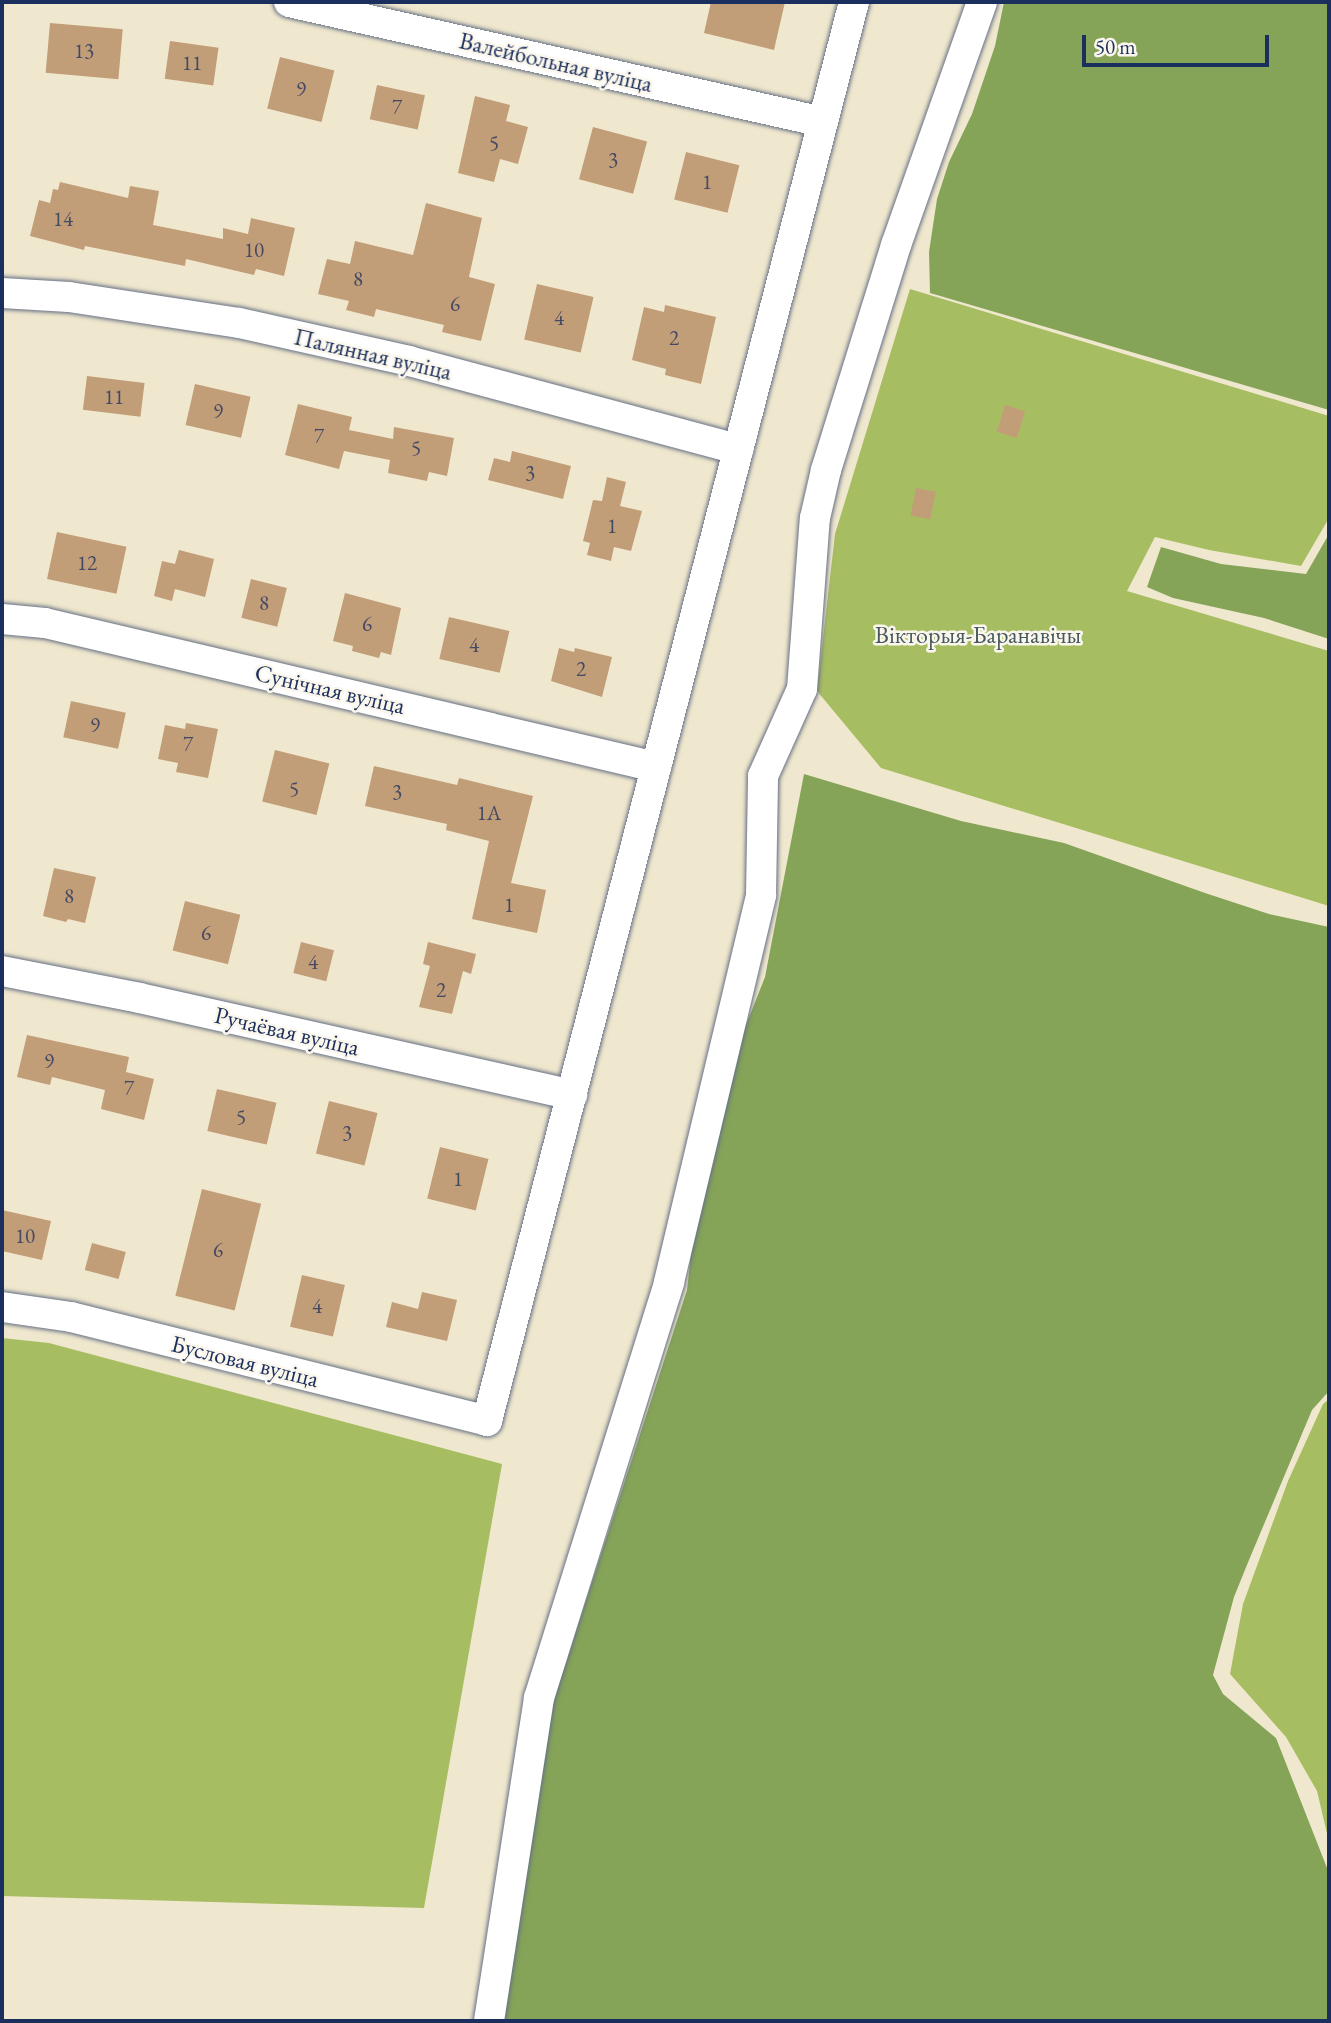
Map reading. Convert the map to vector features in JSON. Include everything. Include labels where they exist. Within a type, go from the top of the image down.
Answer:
[{"type":"street","name":"Валейбольная вуліца","points":[[289,2],[823,122]]},
{"type":"street","points":[[572,1095],[854,2]]},
{"type":"street","points":[[489,2021],[539,1698],[669,1282],[761,895],[763,776],[802,688],[815,518],[826,470],[896,245],[982,2]]},
{"type":"street","name":"Палянная вуліца","points":[[2,293],[69,297],[239,323],[409,361],[738,449]]},
{"type":"street","name":"Сунічная вуліца","points":[[2,619],[46,623],[656,767]]},
{"type":"street","name":"Ручаёвая вуліца","points":[[2,971],[139,998],[572,1095]]},
{"type":"street","name":"Бусловая вуліца","points":[[2,1307],[71,1317],[486,1421],[572,1095]]},
{"type":"green space","points":[[1004,2],[1329,2],[1329,410],[930,293],[929,252],[937,199],[949,162],[972,114],[995,46]]},
{"type":"green space","name":"Вікторыя-Баранавічы","points":[[910,289],[1329,416],[1329,518],[1301,566],[1209,550],[1155,537],[1127,591],[1329,651],[1329,906],[881,768],[817,691],[835,534]]},
{"type":"green space","points":[[1329,534],[1329,639],[1264,618],[1173,598],[1147,587],[1161,547],[1221,564],[1306,574]]},
{"type":"green space","points":[[804,774],[961,821],[1064,843],[1269,914],[1329,927],[1329,1391],[1312,1410],[1249,1560],[1234,1597],[1213,1675],[1223,1694],[1276,1738],[1329,1873],[1329,2021],[503,2021],[553,1702],[687,1290],[705,1129],[765,977]]},
{"type":"green space","points":[[2,1338],[49,1343],[502,1464],[424,1908],[2,1896]]},
{"type":"green space","points":[[1329,1399],[1329,1842],[1317,1791],[1286,1737],[1230,1674],[1243,1604],[1288,1481],[1323,1404]]},
{"type":"building","points":[[711,2],[785,2],[774,50],[704,33]]},
{"type":"building","points":[[50,23],[123,29],[118,79],[46,73]]},
{"type":"building","points":[[170,41],[219,48],[213,85],[165,79]]},
{"type":"building","points":[[280,57],[334,71],[322,122],[267,108]]},
{"type":"building","points":[[377,85],[425,95],[418,129],[370,119]]},
{"type":"building","points":[[475,96],[510,105],[506,121],[528,127],[518,164],[500,159],[494,182],[458,173]]},
{"type":"building","points":[[593,127],[647,141],[633,194],[579,179]]},
{"type":"building","points":[[686,152],[739,165],[728,213],[674,200]]},
{"type":"building","points":[[60,182],[128,198],[130,186],[159,191],[153,225],[223,239],[223,228],[248,234],[251,218],[295,228],[284,276],[256,269],[254,275],[186,259],[185,266],[85,246],[84,250],[30,236],[39,200],[50,203],[53,189],[58,190]]},
{"type":"building","points":[[426,203],[482,218],[469,277],[495,284],[481,341],[442,332],[444,325],[376,309],[374,317],[346,310],[349,301],[318,294],[327,259],[350,264],[355,241],[413,255]]},
{"type":"building","points":[[537,284],[594,297],[581,353],[524,340]]},
{"type":"building","points":[[665,305],[716,317],[701,384],[665,375],[666,369],[632,360],[644,307],[664,312]]},
{"type":"building","points":[[87,376],[145,383],[140,417],[83,410]]},
{"type":"building","points":[[195,384],[251,397],[241,438],[186,425]]},
{"type":"building","points":[[298,404],[352,417],[349,430],[393,439],[394,427],[454,438],[447,476],[429,472],[427,481],[388,473],[390,460],[344,451],[339,469],[285,455]]},
{"type":"building","points":[[1005,405],[1025,411],[1017,438],[997,432]]},
{"type":"building","points":[[512,451],[571,466],[563,499],[488,480],[494,458],[510,462]]},
{"type":"building","points":[[607,477],[626,482],[620,506],[642,511],[631,551],[614,547],[611,561],[587,555],[590,543],[583,541],[593,500],[602,501]]},
{"type":"building","points":[[916,488],[936,492],[930,519],[911,515]]},
{"type":"building","points":[[57,532],[126,547],[116,594],[47,579]]},
{"type":"building","points":[[179,550],[214,559],[205,597],[175,589],[172,601],[154,596],[162,561],[175,564]]},
{"type":"building","points":[[251,579],[287,588],[277,627],[241,618]]},
{"type":"building","points":[[345,593],[401,608],[391,655],[381,652],[379,658],[352,651],[353,646],[333,641]]},
{"type":"building","points":[[449,617],[509,631],[500,673],[439,659]]},
{"type":"building","points":[[559,648],[574,652],[575,648],[612,657],[602,697],[551,681]]},
{"type":"building","points":[[71,701],[126,713],[118,749],[63,737]]},
{"type":"building","points":[[186,723],[218,729],[208,778],[176,772],[178,763],[158,759],[165,725],[185,729]]},
{"type":"building","points":[[275,750],[329,764],[317,815],[262,801]]},
{"type":"building","points":[[374,766],[457,785],[459,778],[533,796],[511,883],[546,890],[537,933],[472,919],[489,841],[446,830],[447,824],[365,806]]},
{"type":"building","points":[[54,868],[96,877],[85,923],[68,919],[66,922],[43,916]]},
{"type":"building","points":[[185,901],[240,915],[228,964],[173,950]]},
{"type":"building","points":[[301,942],[334,950],[326,981],[293,973]]},
{"type":"building","points":[[428,942],[476,954],[471,974],[463,971],[452,1014],[419,1007],[430,966],[423,964]]},
{"type":"building","points":[[27,1035],[129,1057],[126,1072],[154,1079],[144,1120],[101,1109],[105,1090],[52,1077],[50,1085],[17,1077]]},
{"type":"building","points":[[217,1089],[276,1103],[267,1145],[207,1131]]},
{"type":"building","points":[[329,1101],[378,1113],[364,1165],[316,1153]]},
{"type":"building","points":[[440,1147],[489,1159],[476,1211],[427,1198]]},
{"type":"building","points":[[202,1189],[261,1204],[235,1310],[175,1296]]},
{"type":"building","points":[[2,1210],[51,1221],[42,1260],[2,1251]]},
{"type":"building","points":[[92,1243],[126,1252],[119,1279],[85,1270]]},
{"type":"building","points":[[302,1275],[345,1285],[333,1337],[290,1327]]},
{"type":"building","points":[[422,1292],[457,1300],[447,1341],[386,1327],[392,1302],[418,1309]]}]
